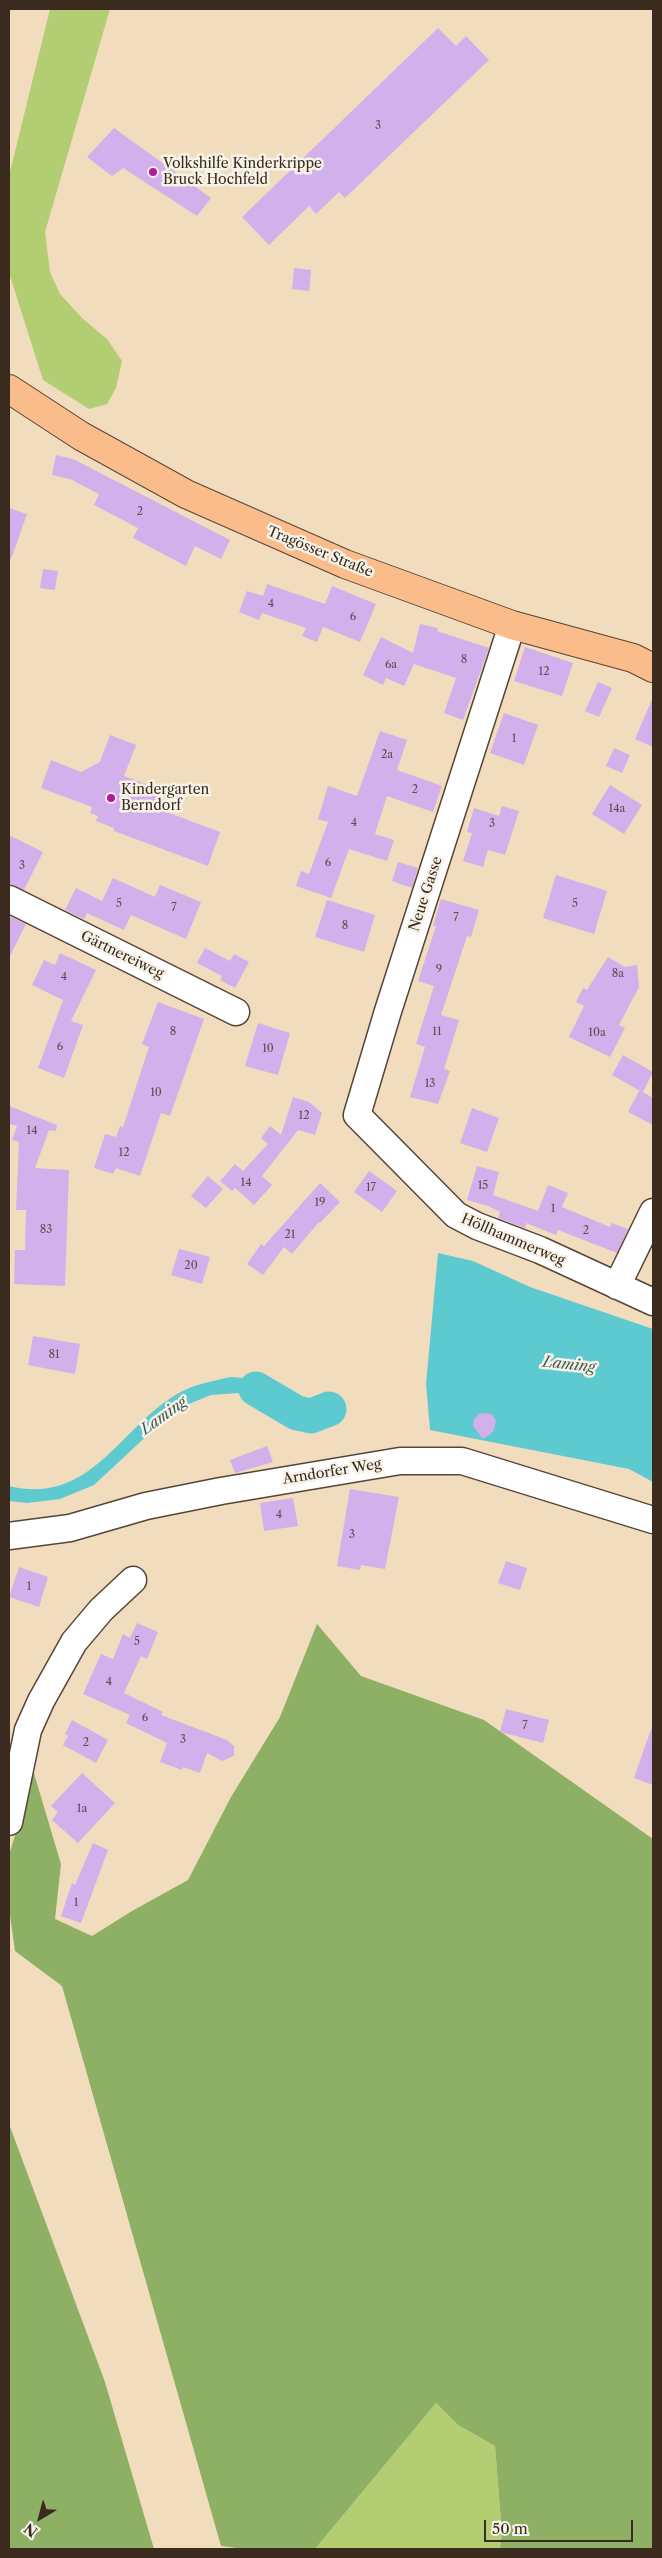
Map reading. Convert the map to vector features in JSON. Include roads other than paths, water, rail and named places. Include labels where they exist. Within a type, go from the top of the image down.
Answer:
[{"type":"main road","name":"Tragösser Straße","points":[[9,389],[81,436],[215,508],[345,564],[512,625],[633,658],[653,668]]},
{"type":"street","name":"Neue Gasse","points":[[392,1150],[357,1115],[388,1011],[512,625]]},
{"type":"street","name":"Gärtnereiweg","points":[[9,899],[236,1012]]},
{"type":"street","name":"Höllhammerweg","points":[[392,1150],[456,1215],[477,1226],[540,1250],[653,1302]]},
{"type":"street","points":[[617,1286],[653,1212]]},
{"type":"street","name":"Arndorfer Weg","points":[[9,1536],[70,1528],[146,1506],[221,1490],[400,1461],[462,1461],[653,1520]]},
{"type":"street","points":[[9,1822],[28,1730],[41,1701],[74,1642],[101,1610],[133,1580]]},
{"type":"water","points":[[438,1253],[473,1261],[530,1287],[653,1329],[653,1482],[629,1469],[430,1430],[426,1384]]},
{"type":"water","points":[[230,1377],[259,1383],[301,1408],[293,1421],[257,1397],[238,1393],[211,1395],[184,1406],[153,1430],[94,1485],[60,1499],[27,1503],[9,1501],[9,1486],[38,1489],[62,1485],[84,1474],[103,1459],[158,1407],[179,1393],[198,1385]]},
{"type":"waterway","name":"Laming","points":[[256,1389],[297,1413],[311,1416],[329,1409]]},
{"type":"place","name":"Volkshilfe Kinderkrippe Bruck Hochfeld","points":[[153,172]]},
{"type":"place","name":"Kindergarten Berndorf","points":[[111,798]]}]
